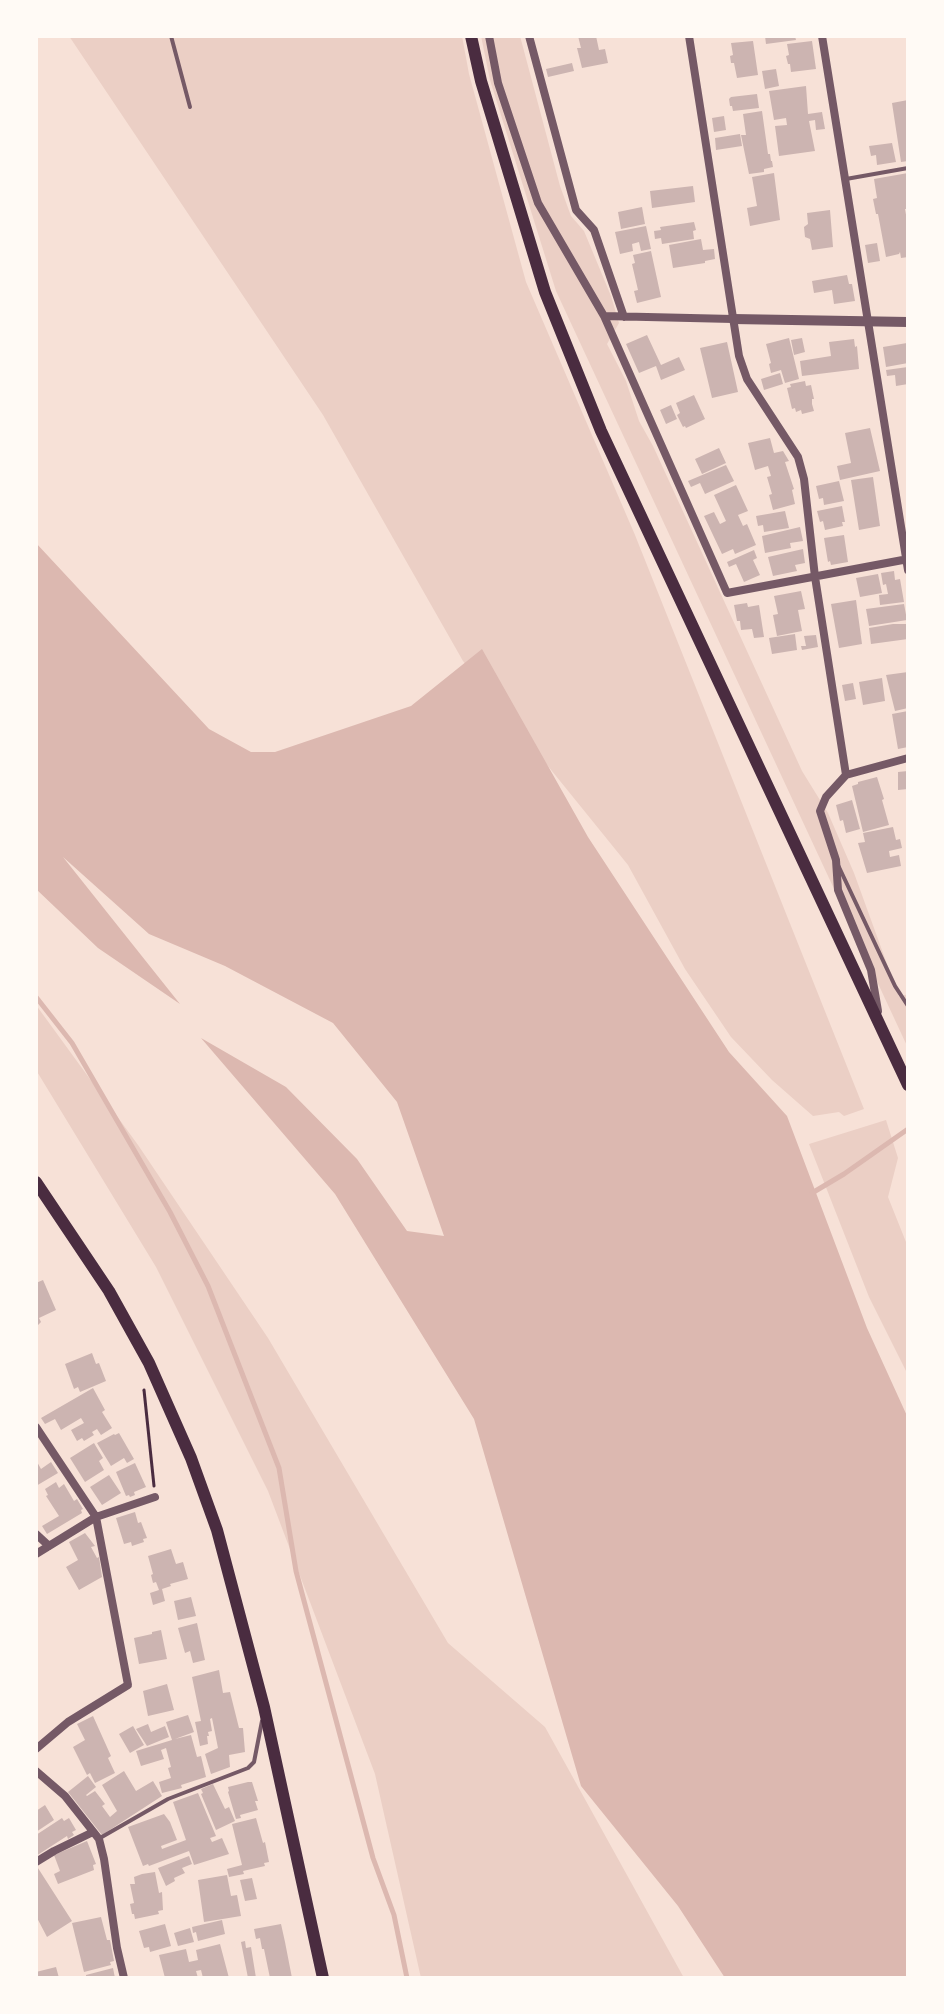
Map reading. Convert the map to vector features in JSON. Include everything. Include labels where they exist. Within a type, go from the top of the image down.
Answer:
[{"type":"main road","points":[[471,36],[481,81],[545,292],[601,431],[879,1023],[906,1066],[908,1085]]},
{"type":"main road","points":[[36,1182],[109,1291],[149,1363],[191,1458],[217,1530],[264,1707],[323,1978]]},
{"type":"street","points":[[489,36],[498,83],[538,203],[604,316],[727,593],[907,559]]},
{"type":"street","points":[[529,36],[576,210],[594,230],[624,317]]},
{"type":"street","points":[[689,36],[739,356],[747,379],[798,457],[804,479],[815,577],[846,775]]},
{"type":"street","points":[[822,36],[908,570]]},
{"type":"street","points":[[604,316],[908,322]]},
{"type":"street","points":[[879,1023],[871,970],[838,890],[836,860],[820,811],[826,797],[846,775],[908,758]]},
{"type":"street","points":[[36,1427],[96,1517],[128,1685],[68,1722],[36,1749]]},
{"type":"street","points":[[36,1554],[96,1517],[155,1497]]},
{"type":"street","points":[[36,1534],[49,1546]]},
{"type":"street","points":[[36,1771],[65,1796],[96,1836],[104,1859],[124,1978]]},
{"type":"street","points":[[36,1862],[54,1851],[96,1836]]},
{"type":"lane","points":[[171,36],[190,107]]},
{"type":"lane","points":[[846,179],[908,168]]},
{"type":"lane","points":[[836,860],[895,986],[908,1006]]},
{"type":"lane","points":[[96,1836],[168,1799],[248,1768],[254,1762],[264,1707]]},
{"type":"path","points":[[149,1363],[144,1385],[155,1497]]},
{"type":"shaded area","points":[[69,36],[462,36],[469,74],[526,282],[635,535],[864,1109],[844,1116],[839,1112],[813,1116],[772,1080],[731,1037],[685,969],[628,865],[463,661],[323,415]]},
{"type":"shaded area","points":[[481,36],[520,36],[560,186],[571,216],[584,231],[619,323],[607,344],[626,381],[639,421],[802,771],[828,813],[854,873],[899,997],[908,994],[908,1048],[556,291],[490,80]]},
{"type":"shaded area","points":[[36,543],[209,729],[251,752],[275,752],[411,706],[482,649],[588,837],[729,1052],[787,1116],[867,1328],[908,1418],[908,1978],[725,1978],[678,1906],[581,1786],[474,1419],[335,1194],[201,1038],[286,1087],[357,1159],[407,1231],[444,1236],[397,1102],[333,1023],[225,966],[149,934],[63,857],[180,1004],[98,948],[36,889]]},
{"type":"shaded area","points":[[36,1005],[138,1145],[268,1338],[448,1643],[545,1727],[684,1978],[421,1978],[375,1774],[268,1491],[156,1267],[36,1070]]},
{"type":"shaded area","points":[[886,1120],[898,1158],[888,1197],[908,1247],[908,1375],[869,1297],[809,1144]]},
{"type":"building","points":[[578,36],[596,36],[599,50],[605,49],[608,63],[582,68],[577,48],[581,48]]},
{"type":"building","points":[[765,36],[795,36],[796,40],[766,44]]},
{"type":"building","points":[[753,41],[758,75],[737,78],[734,63],[731,63],[731,43]]},
{"type":"building","points":[[812,41],[816,69],[791,72],[786,56],[789,55],[787,44]]},
{"type":"building","points":[[572,63],[574,71],[548,77],[546,69]]},
{"type":"building","points":[[776,69],[779,86],[765,89],[762,71]]},
{"type":"building","points":[[806,86],[808,114],[822,112],[825,129],[816,130],[815,120],[809,121],[815,151],[779,156],[775,126],[787,125],[786,118],[774,120],[769,91]]},
{"type":"building","points":[[757,94],[759,108],[733,111],[730,106],[731,97]]},
{"type":"building","points":[[908,100],[908,161],[901,162],[892,103]]},
{"type":"building","points":[[762,111],[768,154],[773,167],[749,174],[741,135],[746,135],[743,114]]},
{"type":"building","points":[[724,116],[726,130],[714,132],[712,118]]},
{"type":"building","points":[[740,134],[742,146],[716,150],[715,138]]},
{"type":"building","points":[[892,143],[896,162],[877,165],[876,155],[871,156],[869,146]]},
{"type":"building","points":[[774,173],[780,220],[750,226],[747,208],[757,206],[752,177]]},
{"type":"building","points":[[908,173],[908,209],[905,209],[908,257],[901,258],[900,252],[886,257],[873,199],[877,198],[874,179]]},
{"type":"building","points":[[693,186],[695,202],[652,208],[650,191]]},
{"type":"building","points":[[642,207],[645,224],[621,229],[618,212]]},
{"type":"building","points":[[830,210],[833,247],[812,250],[810,239],[805,237],[807,213]]},
{"type":"building","points":[[694,222],[694,239],[662,244],[661,238],[655,239],[654,231],[661,230],[660,227]]},
{"type":"building","points":[[646,226],[651,249],[641,251],[639,242],[632,244],[633,251],[620,254],[615,232]]},
{"type":"building","points":[[701,239],[703,250],[714,249],[715,259],[673,268],[669,245]]},
{"type":"building","points":[[877,243],[880,261],[868,263],[865,245]]},
{"type":"building","points":[[651,251],[661,297],[637,303],[633,255]]},
{"type":"building","points":[[847,275],[855,301],[834,304],[832,290],[814,293],[812,281]]},
{"type":"building","points":[[647,335],[661,365],[679,357],[685,370],[661,380],[656,366],[639,373],[626,344]]},
{"type":"building","points":[[789,338],[799,379],[785,383],[781,370],[771,373],[766,344]]},
{"type":"building","points":[[802,338],[805,352],[794,355],[791,340]]},
{"type":"building","points":[[854,339],[859,369],[802,376],[800,361],[831,356],[829,342]]},
{"type":"building","points":[[727,342],[738,392],[712,398],[700,348]]},
{"type":"building","points":[[907,343],[908,363],[886,367],[883,347]]},
{"type":"building","points":[[908,367],[908,384],[896,386],[895,375],[887,376],[886,370]]},
{"type":"building","points":[[780,373],[783,384],[764,390],[761,379]]},
{"type":"building","points":[[805,381],[806,386],[811,385],[814,411],[802,414],[801,410],[796,412],[795,408],[792,409],[787,388],[791,387],[790,384]]},
{"type":"building","points":[[694,395],[705,419],[686,428],[677,415],[680,413],[676,403]]},
{"type":"building","points":[[671,405],[677,419],[666,424],[660,410]]},
{"type":"building","points":[[870,428],[880,471],[840,480],[837,466],[851,463],[845,433]]},
{"type":"building","points":[[770,438],[774,453],[783,451],[789,461],[785,462],[794,489],[795,504],[773,510],[768,466],[755,470],[748,443]]},
{"type":"building","points":[[719,448],[726,463],[702,474],[695,459]]},
{"type":"building","points":[[726,465],[734,481],[705,494],[700,483],[691,487],[688,481]]},
{"type":"building","points":[[873,477],[880,526],[859,530],[851,480]]},
{"type":"building","points":[[839,481],[844,501],[824,505],[816,486]]},
{"type":"building","points":[[736,485],[748,511],[738,515],[743,526],[747,524],[756,545],[735,554],[733,549],[722,554],[704,516],[714,512],[720,524],[726,521],[714,495]]},
{"type":"building","points":[[842,506],[843,526],[825,530],[817,511]]},
{"type":"building","points":[[785,511],[789,528],[764,532],[763,525],[758,526],[756,516]]},
{"type":"building","points":[[800,527],[803,541],[790,543],[791,548],[765,553],[762,536]]},
{"type":"building","points":[[844,535],[848,562],[831,565],[824,538]]},
{"type":"building","points":[[803,549],[805,563],[795,565],[797,571],[773,576],[768,557]]},
{"type":"building","points":[[754,550],[757,558],[753,560],[760,575],[744,582],[736,564],[729,567],[727,562]]},
{"type":"building","points":[[894,571],[895,580],[900,579],[904,602],[880,605],[879,595],[888,594],[881,573]]},
{"type":"building","points":[[878,574],[882,593],[860,597],[856,578]]},
{"type":"building","points":[[801,591],[805,609],[798,610],[802,631],[777,636],[773,615],[778,614],[774,596]]},
{"type":"building","points":[[856,600],[862,644],[839,648],[831,604]]},
{"type":"building","points":[[747,603],[748,607],[759,605],[764,637],[754,638],[752,629],[741,630],[734,605]]},
{"type":"building","points":[[904,604],[907,620],[869,626],[866,609]]},
{"type":"building","points":[[906,624],[908,639],[871,644],[869,628]]},
{"type":"building","points":[[795,634],[797,650],[772,654],[769,638]]},
{"type":"building","points":[[816,635],[818,647],[802,650],[801,646],[806,646],[804,636]]},
{"type":"building","points":[[908,672],[908,708],[895,711],[886,675]]},
{"type":"building","points":[[882,678],[885,701],[863,705],[859,682]]},
{"type":"building","points":[[853,683],[856,699],[845,701],[842,685]]},
{"type":"building","points":[[908,711],[908,747],[898,749],[892,714]]},
{"type":"building","points":[[908,771],[908,789],[898,790],[898,772]]},
{"type":"building","points":[[877,777],[889,825],[863,832],[852,786]]},
{"type":"building","points":[[852,800],[860,829],[846,833],[836,805]]},
{"type":"building","points":[[893,827],[902,848],[889,851],[890,857],[899,855],[901,866],[867,873],[858,843],[865,842],[863,833]]},
{"type":"building","points":[[43,1280],[56,1310],[39,1318],[41,1322],[36,1327],[36,1283]]},
{"type":"building","points":[[92,1353],[106,1381],[80,1392],[78,1387],[74,1389],[65,1364]]},
{"type":"building","points":[[93,1388],[112,1428],[101,1435],[97,1429],[84,1441],[82,1438],[77,1441],[71,1430],[84,1423],[81,1418],[61,1430],[55,1419],[45,1424],[41,1418]]},
{"type":"building","points":[[119,1433],[134,1459],[127,1463],[124,1458],[111,1466],[97,1443]]},
{"type":"building","points":[[94,1443],[103,1458],[99,1461],[104,1470],[85,1482],[70,1458]]},
{"type":"building","points":[[36,1460],[41,1469],[51,1462],[58,1473],[36,1486]]},
{"type":"building","points":[[135,1463],[146,1487],[130,1497],[126,1496],[116,1472]]},
{"type":"building","points":[[109,1475],[121,1493],[102,1505],[90,1487]]},
{"type":"building","points":[[56,1482],[59,1488],[64,1484],[83,1509],[82,1513],[47,1534],[42,1526],[59,1516],[45,1489]]},
{"type":"building","points":[[135,1512],[147,1538],[132,1546],[131,1542],[124,1544],[116,1518]]},
{"type":"building","points":[[85,1533],[95,1546],[91,1547],[99,1557],[102,1577],[79,1590],[66,1567],[78,1560],[69,1542]]},
{"type":"building","points":[[171,1549],[176,1564],[183,1562],[188,1579],[162,1589],[165,1601],[153,1605],[150,1593],[159,1590],[156,1582],[153,1583],[148,1556]]},
{"type":"building","points":[[191,1597],[196,1616],[178,1620],[174,1601]]},
{"type":"building","points":[[197,1623],[205,1660],[193,1663],[190,1651],[185,1653],[178,1628]]},
{"type":"building","points":[[161,1630],[167,1659],[139,1664],[134,1638]]},
{"type":"building","points":[[219,1670],[223,1693],[230,1692],[239,1728],[243,1728],[245,1752],[229,1755],[230,1767],[211,1774],[205,1754],[218,1748],[212,1718],[208,1744],[200,1746],[195,1722],[201,1721],[192,1677]]},
{"type":"building","points":[[167,1684],[174,1710],[148,1716],[143,1691]]},
{"type":"building","points":[[188,1715],[194,1732],[175,1739],[191,1735],[206,1777],[162,1793],[159,1782],[171,1778],[166,1748],[161,1750],[164,1759],[141,1766],[136,1751],[172,1740],[166,1722]]},
{"type":"building","points":[[93,1716],[115,1773],[95,1783],[90,1773],[87,1775],[73,1747],[85,1740],[77,1724]]},
{"type":"building","points":[[148,1724],[151,1732],[165,1726],[169,1737],[147,1746],[136,1729]]},
{"type":"building","points":[[133,1726],[144,1745],[130,1753],[119,1734]]},
{"type":"building","points":[[124,1771],[136,1791],[153,1781],[162,1796],[102,1835],[68,1792],[88,1776],[96,1787],[86,1795],[95,1791],[110,1817],[117,1811],[102,1785]]},
{"type":"building","points":[[252,1782],[258,1810],[236,1819],[228,1787]]},
{"type":"building","points":[[213,1784],[225,1809],[229,1807],[235,1821],[216,1830],[201,1794],[201,1789]]},
{"type":"building","points":[[198,1793],[216,1836],[210,1838],[212,1842],[222,1838],[229,1854],[194,1865],[189,1851],[143,1866],[128,1827],[164,1814],[177,1840],[161,1846],[162,1849],[186,1840],[173,1802]]},
{"type":"building","points":[[45,1805],[54,1820],[36,1832],[36,1811]]},
{"type":"building","points":[[62,1818],[64,1821],[69,1818],[76,1830],[72,1832],[74,1835],[68,1839],[67,1836],[36,1856],[36,1835]]},
{"type":"building","points":[[256,1818],[269,1862],[264,1863],[265,1866],[243,1871],[244,1874],[229,1877],[227,1869],[242,1865],[232,1824]]},
{"type":"building","points":[[87,1841],[96,1864],[93,1865],[94,1870],[58,1884],[54,1874],[60,1871],[54,1855]]},
{"type":"building","points":[[189,1856],[192,1864],[182,1868],[185,1873],[166,1886],[158,1868]]},
{"type":"building","points":[[36,1865],[72,1921],[47,1937],[36,1916]]},
{"type":"building","points":[[155,1872],[159,1893],[162,1892],[163,1910],[158,1911],[159,1914],[135,1919],[130,1904],[134,1903],[130,1884],[135,1884],[134,1877]]},
{"type":"building","points":[[227,1875],[231,1896],[237,1895],[241,1916],[204,1922],[198,1880]]},
{"type":"building","points":[[252,1878],[257,1899],[245,1901],[240,1880]]},
{"type":"building","points":[[101,1917],[114,1961],[110,1962],[111,1965],[84,1972],[72,1923]]},
{"type":"building","points":[[222,1920],[225,1934],[198,1941],[192,1927]]},
{"type":"building","points":[[165,1924],[171,1946],[150,1952],[149,1947],[144,1948],[139,1931]]},
{"type":"building","points":[[281,1924],[292,1978],[270,1978],[264,1949],[260,1938],[256,1939],[254,1929]]},
{"type":"building","points":[[190,1928],[194,1942],[178,1946],[174,1933]]},
{"type":"building","points":[[245,1941],[246,1948],[251,1947],[256,1978],[248,1978],[241,1942]]},
{"type":"building","points":[[220,1944],[229,1978],[203,1978],[201,1970],[196,1971],[198,1978],[165,1978],[159,1955],[186,1949],[189,1962],[198,1960],[196,1950]]},
{"type":"building","points":[[56,1967],[59,1978],[36,1978],[36,1972]]},
{"type":"building","points":[[113,1968],[115,1978],[86,1978],[86,1975]]},
{"type":"waterway","points":[[36,997],[72,1043],[170,1212],[208,1286],[279,1468],[296,1571],[373,1858],[394,1915],[407,1978]]},
{"type":"waterway","points":[[812,1193],[908,1129]]}]
